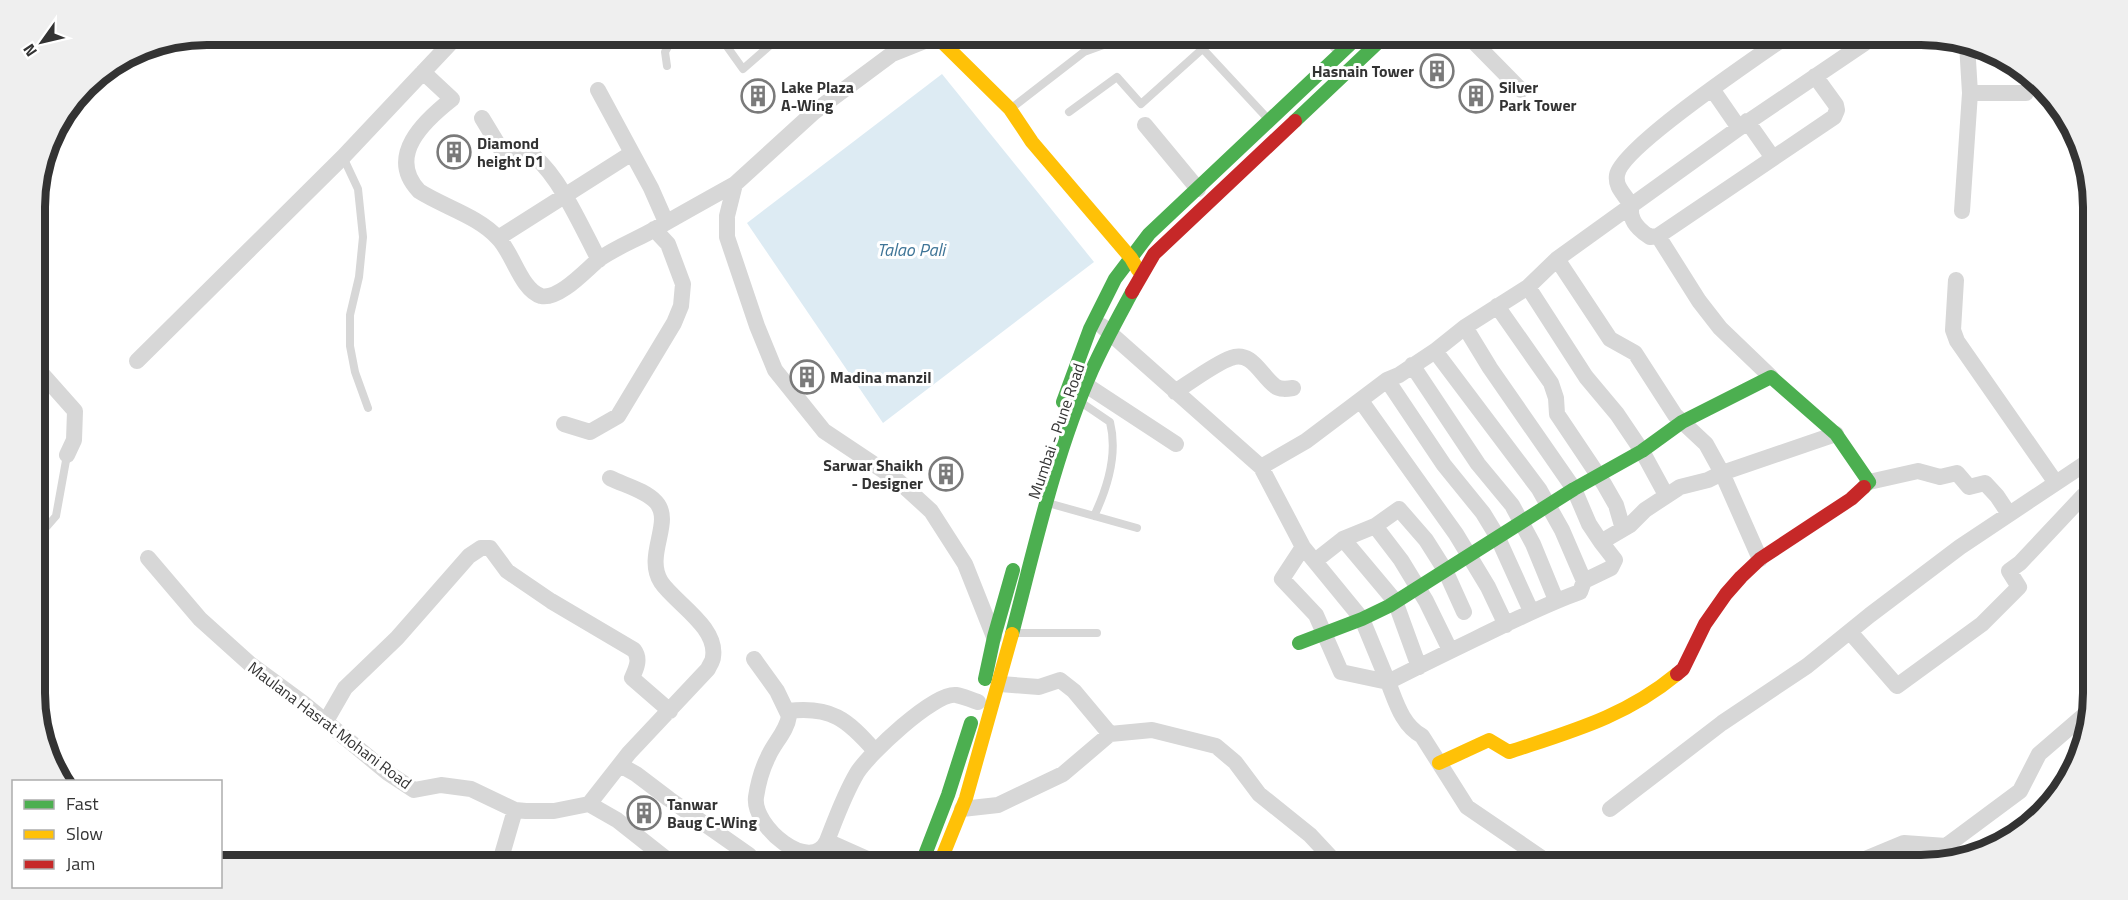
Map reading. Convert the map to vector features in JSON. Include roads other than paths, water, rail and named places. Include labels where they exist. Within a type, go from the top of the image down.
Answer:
[{"type":"main road","points":[[946,45],[1010,109],[1032,142],[1131,258],[1142,276]]},
{"type":"main road","name":"Mumbai - Pune Road","points":[[1058,418],[1094,321],[1115,279],[1149,234],[1350,45]]},
{"type":"main road","name":"Mumbai - Pune Road","points":[[943,855],[962,809],[1000,684],[1048,503],[1080,402],[1111,333],[1154,254],[1375,45]]},
{"type":"main road","points":[[1299,643],[1362,619],[1395,601],[1574,489],[1642,451],[1682,422],[1771,376],[1836,434],[1869,482],[1851,499],[1760,559],[1726,594],[1705,624],[1683,669],[1654,693],[1599,722],[1509,752],[1489,740],[1439,763]]},
{"type":"main road","name":"Mumbai - Pune Road","points":[[1022,538],[1034,495]]},
{"type":"main road","points":[[925,855],[948,795],[978,702],[1016,560]]},
{"type":"street","points":[[137,361],[343,157],[449,45]]},
{"type":"street","points":[[423,72],[452,99],[429,118],[408,146],[407,172],[412,184],[419,192],[481,224],[498,238],[510,253],[526,284],[534,292],[543,296],[552,295],[572,283],[622,244],[660,226],[735,184],[814,112],[892,54],[913,45]]},
{"type":"street","points":[[1477,45],[1521,90]]},
{"type":"street","points":[[1774,45],[1673,118],[1623,163],[1617,174],[1617,186],[1632,206],[1632,217],[1642,233],[1650,237],[1658,236],[1834,117],[1838,110],[1815,76]]},
{"type":"street","points":[[1261,467],[1306,441],[1388,380],[1399,375],[1465,327],[1528,287],[1557,259],[1743,124],[1862,45]]},
{"type":"street","points":[[1962,212],[1970,93],[1968,52]]},
{"type":"street","points":[[1712,89],[1773,158]]},
{"type":"street","points":[[564,424],[590,432],[618,416],[674,323],[681,306],[683,284],[660,226],[651,188],[598,90]]},
{"type":"street","points":[[1970,93],[2026,93]]},
{"type":"street","points":[[482,118],[502,151],[512,156],[523,152],[535,157],[551,175],[565,196],[599,260]]},
{"type":"street","points":[[1145,125],[1198,189]]},
{"type":"street","points":[[498,238],[632,153]]},
{"type":"street","points":[[735,184],[727,216],[727,237],[757,326],[775,370],[824,431],[896,479],[931,511],[964,564],[994,637]]},
{"type":"street","points":[[1658,236],[1699,301],[1720,328],[1771,376]]},
{"type":"street","points":[[1557,259],[1610,339],[1635,353],[1676,415],[1706,444],[1722,473],[1760,559]]},
{"type":"street","points":[[1956,280],[1953,330],[1957,341],[2056,483]]},
{"type":"street","points":[[1528,287],[1586,378],[1617,414],[1642,451],[1666,495]]},
{"type":"street","points":[[1497,306],[1551,383],[1556,398],[1557,414],[1599,475],[1616,505],[1623,529]]},
{"type":"street","points":[[1094,321],[1111,333],[1261,467],[1303,547],[1362,619],[1398,708],[1412,731],[1422,736],[1467,807],[1537,855]]},
{"type":"street","points":[[1465,327],[1490,368],[1574,489],[1589,524],[1615,560],[1611,568],[1584,581]]},
{"type":"street","points":[[1303,547],[1282,579],[1316,615],[1341,672],[1388,682],[1556,600],[1581,592],[1584,581],[1562,530],[1539,489],[1435,351]]},
{"type":"street","points":[[1175,392],[1232,357],[1246,358],[1258,366],[1275,386],[1283,389],[1293,388]]},
{"type":"street","points":[[1412,365],[1478,464],[1512,505],[1533,544],[1556,600]]},
{"type":"street","points":[[45,377],[75,411],[74,440],[67,454]]},
{"type":"street","points":[[1388,380],[1444,465],[1483,513],[1497,536],[1531,612]]},
{"type":"street","points":[[1086,386],[1176,444]]},
{"type":"street","points":[[1361,400],[1456,534],[1488,586],[1506,625]]},
{"type":"street","points":[[1601,542],[1623,529],[1666,495],[1680,487],[1708,480],[1722,473],[1836,434]]},
{"type":"street","points":[[1610,809],[1722,723],[1807,666],[1960,547],[2083,465]]},
{"type":"street","points":[[1869,482],[1918,471],[1940,477],[1957,474],[1969,487],[1985,483],[2010,514]]},
{"type":"street","points":[[610,478],[656,502],[662,520],[654,559],[656,571],[662,584],[698,619],[711,641],[714,656],[708,669],[620,765],[589,804],[617,820],[661,855]]},
{"type":"street","points":[[1850,632],[1897,686],[1982,624],[2019,587],[2009,571],[2020,563],[2083,496]]},
{"type":"street","points":[[1315,561],[1343,539],[1375,526],[1399,509],[1426,540],[1445,570],[1464,612]]},
{"type":"street","points":[[1375,526],[1418,587],[1450,650]]},
{"type":"street","points":[[1343,539],[1395,601],[1419,667]]},
{"type":"street","points":[[326,722],[345,688],[397,638],[469,556],[481,548],[490,548],[507,571],[551,601],[634,650],[637,654],[638,666],[632,678],[669,711]]},
{"type":"street","name":"Maulana Hasrat Mohani Road","points":[[148,558],[200,619],[249,664],[414,790],[441,785],[471,789],[515,810],[554,811],[589,804]]},
{"type":"street","points":[[754,659],[777,691],[788,711],[789,720],[768,756],[759,782],[756,800],[758,814],[767,829],[801,852],[809,854],[825,847],[847,793],[858,772],[874,751],[939,699],[956,694],[978,702]]},
{"type":"street","points":[[1000,684],[1039,687],[1060,680],[1074,691],[1110,734]]},
{"type":"street","points":[[788,711],[808,708],[828,712],[859,732],[874,751]]},
{"type":"street","points":[[1875,855],[1904,843],[1952,851],[2020,791],[2039,754],[2081,718]]},
{"type":"street","points":[[962,809],[998,805],[1062,774],[1110,734],[1152,730],[1216,746],[1235,762],[1259,794],[1310,836],[1328,855]]},
{"type":"street","points":[[620,765],[749,855]]},
{"type":"street","points":[[502,855],[515,810]]},
{"type":"street","points":[[827,841],[858,855]]},
{"type":"lane","points":[[668,45],[664,52],[668,66]]},
{"type":"lane","points":[[726,45],[743,69],[770,45]]},
{"type":"lane","points":[[1010,109],[1084,52],[1103,45]]},
{"type":"lane","points":[[1199,45],[1270,121]]},
{"type":"lane","points":[[1069,112],[1117,77],[1141,104],[1207,45]]},
{"type":"lane","points":[[1331,45],[1340,55]]},
{"type":"lane","points":[[343,157],[358,189],[363,237],[350,315],[350,346],[355,372],[368,408]]},
{"type":"lane","points":[[1080,402],[1110,422],[1114,438],[1112,464],[1106,487],[1094,516]]},
{"type":"lane","points":[[45,529],[56,516],[67,454]]},
{"type":"lane","points":[[1048,503],[1137,528]]},
{"type":"lane","points":[[1013,633],[1097,633]]},
{"type":"water","name":"Talao Pali","points":[[942,74],[1094,262],[883,423],[747,223]]},
{"type":"place","name":"Hasnain Tower","points":[[1437,71]]},
{"type":"place","name":"Lake Plaza A-Wing","points":[[758,96]]},
{"type":"place","name":"Silver Park Tower","points":[[1476,96]]},
{"type":"place","name":"Diamond height D1","points":[[454,152]]},
{"type":"place","name":"Madina manzil","points":[[807,377]]},
{"type":"place","name":"Sarwar Shaikh - Designer","points":[[946,474]]},
{"type":"place","name":"Tanwar Baug C-Wing","points":[[644,813]]}]
